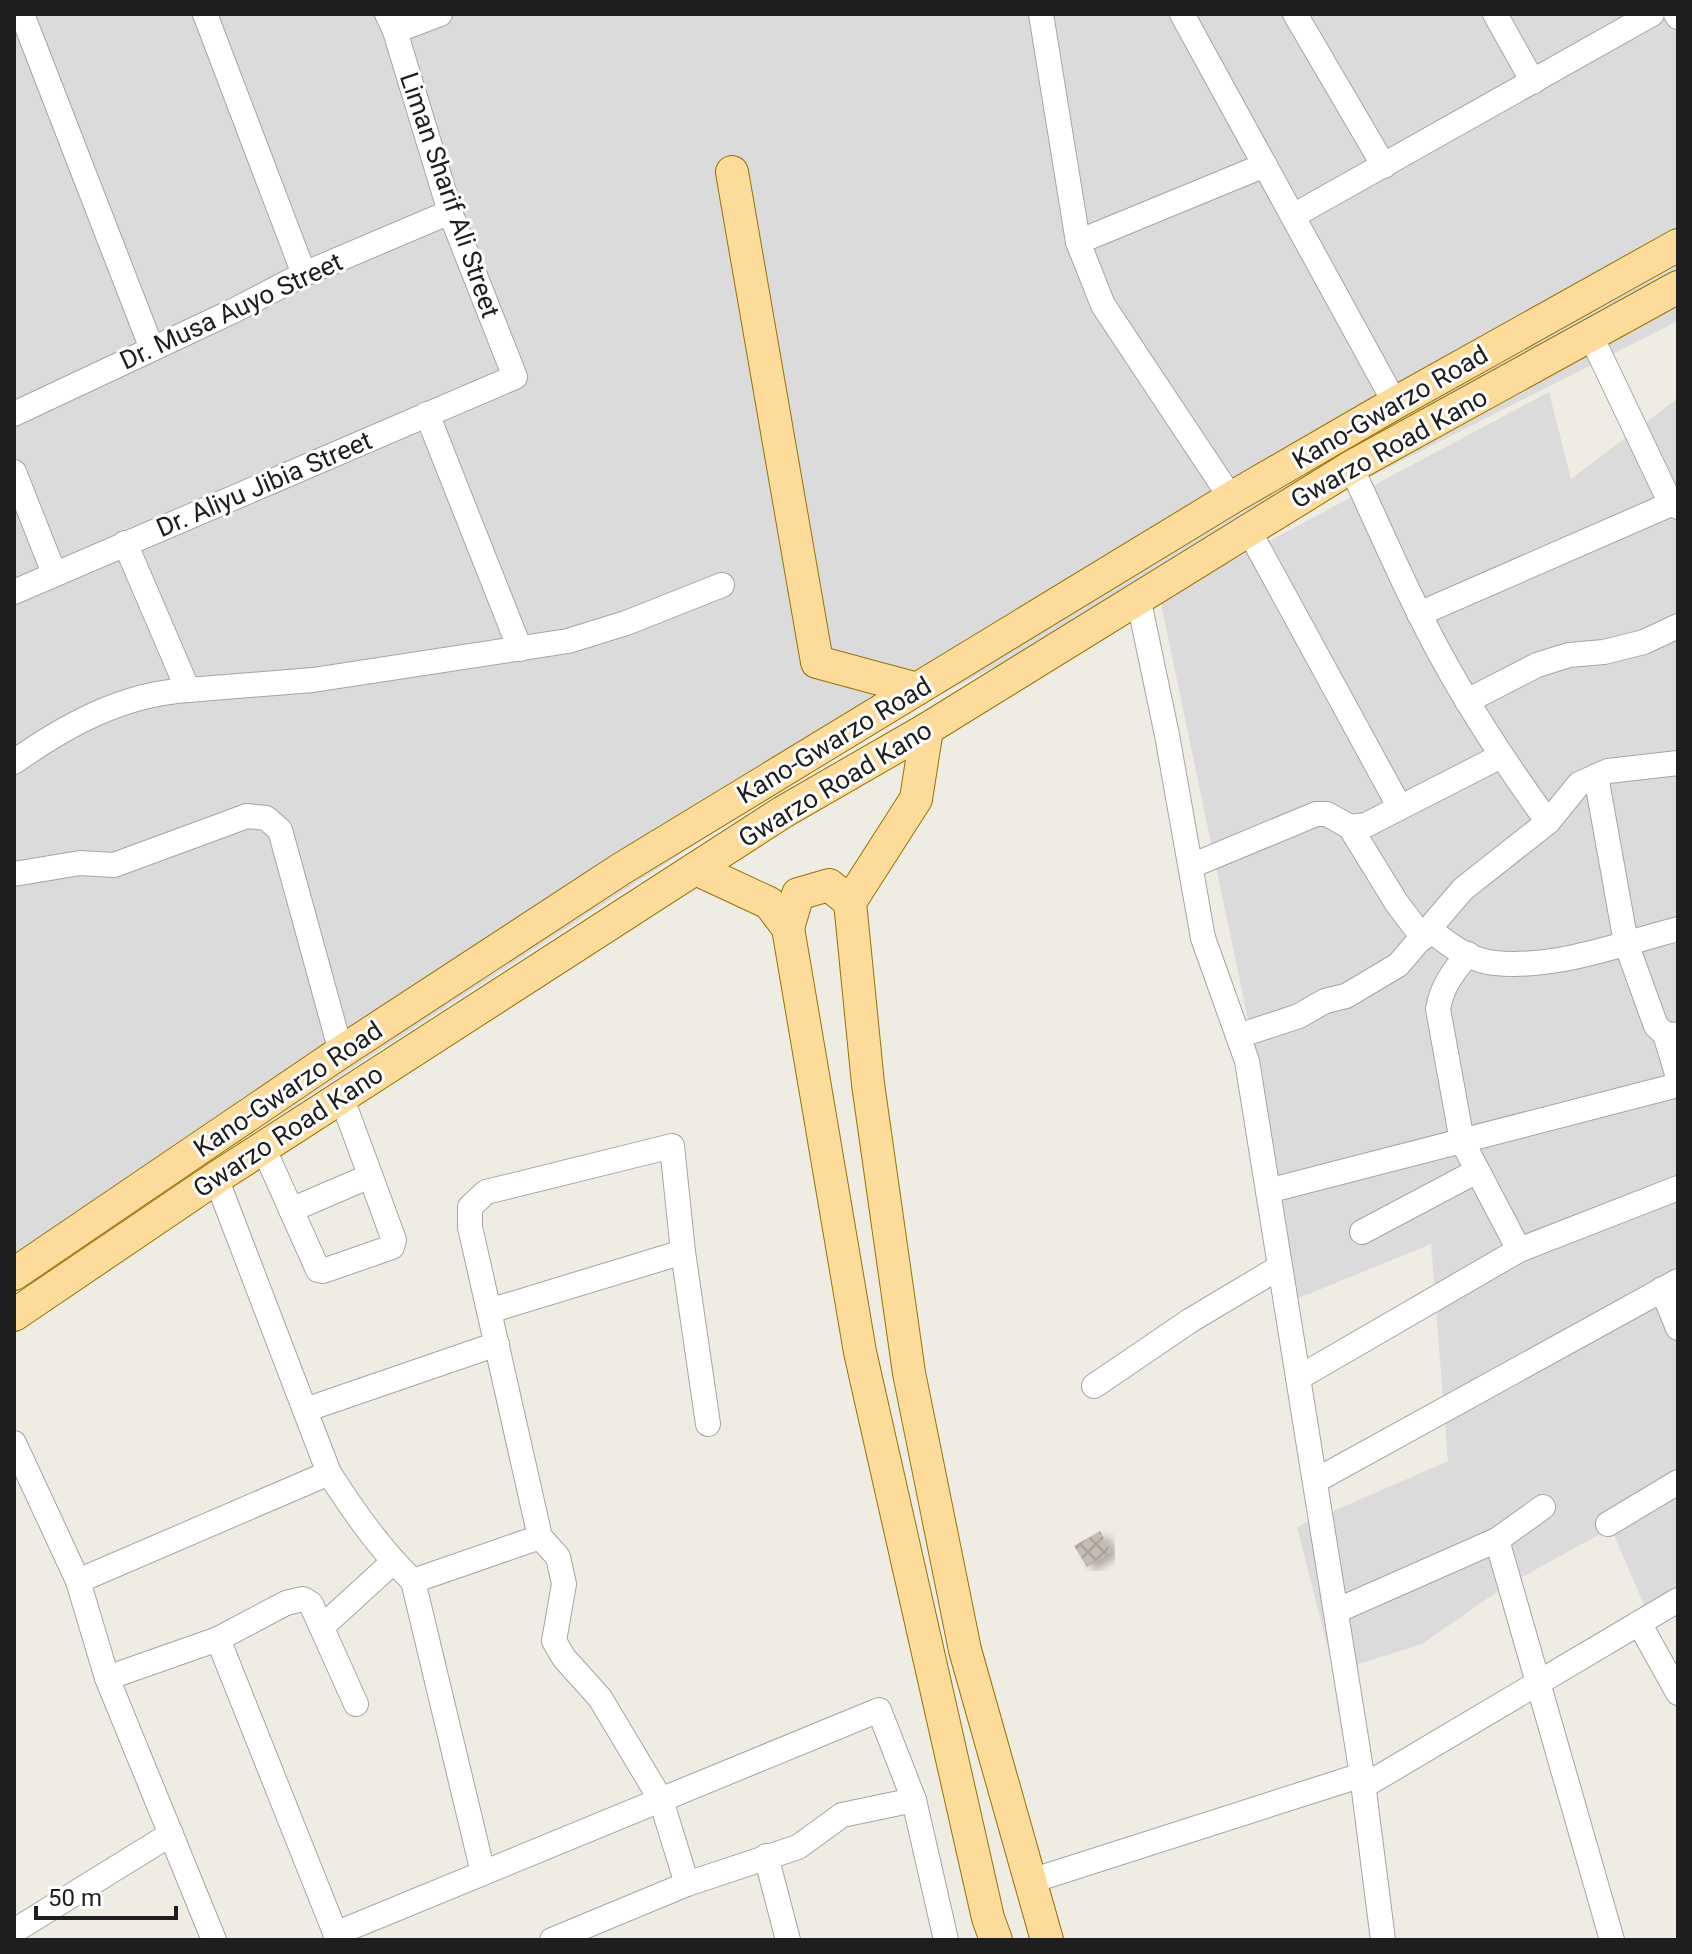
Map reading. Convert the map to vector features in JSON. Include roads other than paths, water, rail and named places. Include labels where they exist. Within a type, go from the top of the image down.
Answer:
[{"type":"main road","points":[[732,172],[817,662],[917,689]]},
{"type":"main road","name":"Kano-Gwarzo Road","points":[[14,1274],[341,1052],[621,869],[1231,498],[1678,245]]},
{"type":"main road","name":"Gwarzo Road Kano","points":[[14,1315],[263,1147],[783,812],[927,729],[1351,467],[1678,287]]},
{"type":"main road","points":[[927,729],[916,799],[850,902],[868,1084],[909,1373],[965,1650],[1028,1882],[1047,1940]]},
{"type":"main road","points":[[696,869],[769,903],[788,928]]},
{"type":"main road","points":[[850,902],[829,885],[798,894],[788,928],[860,1352],[988,1918],[996,1940]]},
{"type":"street","points":[[22,14],[152,349]]},
{"type":"street","points":[[205,14],[304,274]]},
{"type":"street","points":[[391,22],[440,14]]},
{"type":"street","points":[[1041,14],[1078,242],[1103,305],[1231,498]]},
{"type":"street","points":[[1182,14],[1395,403]]},
{"type":"street","points":[[1295,14],[1384,166]]},
{"type":"street","points":[[1495,14],[1533,82]]},
{"type":"street","points":[[1293,216],[1652,14]]},
{"type":"street","name":"Liman Sharif Ali Street","points":[[391,22],[450,212],[515,377]]},
{"type":"street","points":[[1078,242],[1265,165]]},
{"type":"street","name":"Dr. Musa Auyo Street","points":[[14,414],[231,312],[304,274],[450,212]]},
{"type":"street","points":[[1419,614],[1674,505],[1591,336]]},
{"type":"street","name":"Dr. Aliyu Jibia Street","points":[[14,592],[515,377]]},
{"type":"street","points":[[427,414],[520,649]]},
{"type":"street","points":[[1351,467],[1419,614],[1467,701],[1548,822]]},
{"type":"street","points":[[14,472],[54,573]]},
{"type":"street","points":[[1248,529],[1399,806]]},
{"type":"street","points":[[125,543],[188,690]]},
{"type":"street","points":[[14,762],[44,741],[122,701],[157,692],[313,680],[568,641],[626,623],[722,585]]},
{"type":"street","points":[[1138,597],[1203,938],[1247,1061],[1363,1780],[1383,1940]]},
{"type":"street","points":[[1467,701],[1537,665],[1569,655],[1604,652],[1644,642],[1678,626]]},
{"type":"street","points":[[1350,827],[1366,825],[1501,756]]},
{"type":"street","points":[[1238,1036],[1299,1016],[1325,1001],[1346,996],[1398,965],[1463,889],[1548,822],[1579,784],[1608,771],[1678,763]]},
{"type":"street","points":[[1596,776],[1626,943],[1656,1026],[1672,1034],[1678,1077]]},
{"type":"street","points":[[1191,866],[1316,814],[1327,814],[1350,827],[1396,902],[1427,934],[1452,948],[1493,963],[1556,961],[1678,929]]},
{"type":"street","points":[[14,874],[80,863],[114,865],[247,816],[266,818],[280,830],[341,1052]]},
{"type":"street","points":[[1468,954],[1448,979],[1441,992],[1438,1009],[1462,1141],[1519,1250]]},
{"type":"street","points":[[1268,1191],[1678,1085]]},
{"type":"street","points":[[263,1147],[318,1270],[323,1271],[392,1247],[394,1240],[341,1096]]},
{"type":"street","points":[[687,1884],[661,1800],[600,1698],[564,1658],[554,1641],[564,1584],[558,1557],[540,1537],[470,1227],[470,1207],[486,1192],[672,1146],[683,1252],[708,1424]]},
{"type":"street","points":[[1362,1232],[1477,1171]]},
{"type":"street","points":[[291,1210],[370,1176]]},
{"type":"street","points":[[216,1178],[329,1473],[393,1562],[413,1581],[483,1873]]},
{"type":"street","points":[[1298,1378],[1519,1250],[1678,1188]]},
{"type":"street","points":[[489,1311],[683,1252]]},
{"type":"street","points":[[1094,1386],[1191,1320],[1280,1267]]},
{"type":"street","points":[[1315,1481],[1670,1285],[1678,1328]]},
{"type":"street","points":[[305,1410],[497,1344]]},
{"type":"street","points":[[14,1443],[78,1581],[107,1678],[214,1940]]},
{"type":"street","points":[[78,1581],[329,1473]]},
{"type":"street","points":[[1608,1524],[1678,1482]]},
{"type":"street","points":[[1336,1611],[1497,1540],[1543,1507]]},
{"type":"street","points":[[413,1581],[540,1537]]},
{"type":"street","points":[[1497,1540],[1612,1940]]},
{"type":"street","points":[[322,1627],[393,1562]]},
{"type":"street","points":[[107,1678],[218,1639],[303,1599],[311,1604],[356,1704]]},
{"type":"street","points":[[1028,1882],[1363,1780],[1538,1683],[1678,1600]]},
{"type":"street","points":[[1639,1623],[1678,1693]]},
{"type":"street","points":[[218,1639],[336,1937],[879,1710],[914,1800],[946,1940]]},
{"type":"street","points":[[552,1940],[687,1884],[798,1847],[842,1815],[914,1800]]},
{"type":"street","points":[[14,1931],[171,1834]]},
{"type":"street","points":[[766,1856],[788,1940]]}]
